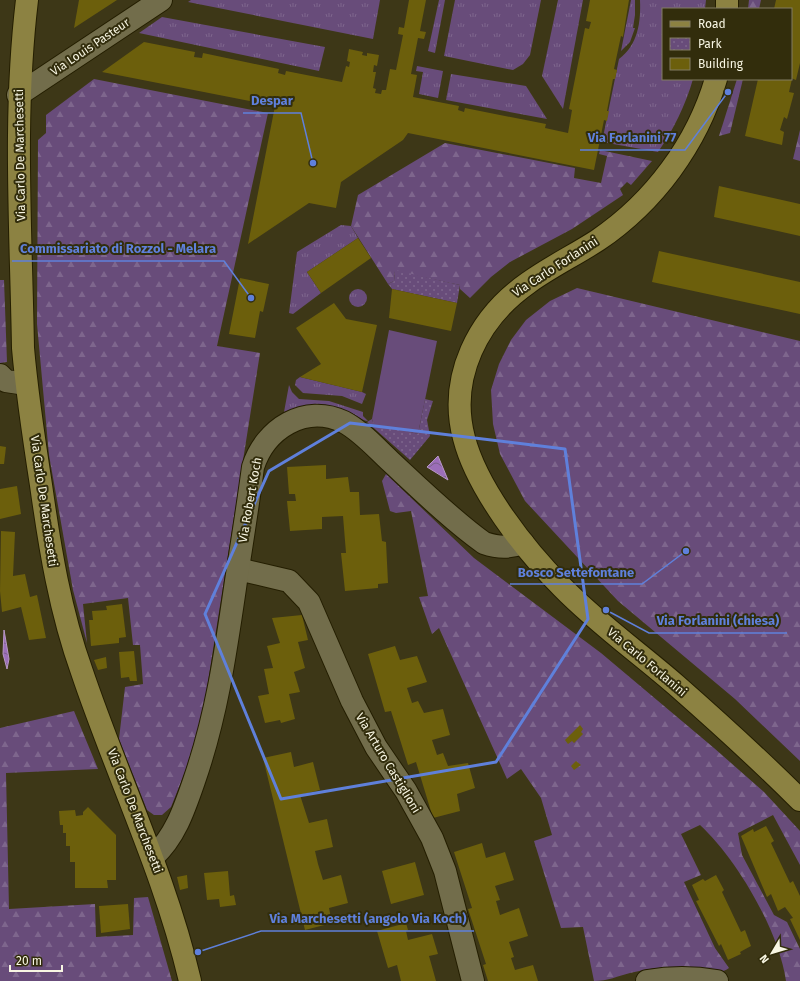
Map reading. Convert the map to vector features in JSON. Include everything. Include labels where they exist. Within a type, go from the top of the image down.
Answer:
[{"type":"main road","name":"Via Carlo De Marchesetti","points":[[27,0],[18,94],[23,348],[26,384],[50,548],[63,611],[82,672],[153,857],[168,902],[190,981]]},
{"type":"main road","name":"Via Carlo Forlanini","points":[[716,80],[698,125],[674,165],[659,185],[623,222],[598,240],[530,281],[512,295],[487,323],[476,339],[467,357],[462,376],[460,397],[464,438],[484,484],[523,543],[563,588],[601,623],[675,684],[764,764],[800,800]]},
{"type":"street","name":"Via Louis Pasteur","points":[[18,94],[161,0]]},
{"type":"street","points":[[0,375],[6,381],[26,384]]},
{"type":"street","name":"Via Robert Koch","points":[[153,857],[164,847],[173,834],[183,812],[207,744],[222,676],[253,467],[257,454],[269,436],[284,425],[310,416],[332,418],[355,430],[484,543],[497,548],[511,547],[523,543]]},
{"type":"street","name":"Via Arturo Castiglioni","points":[[238,570],[289,581],[309,602],[352,701],[376,747],[406,791],[432,838],[445,871],[473,981]]},
{"type":"street","points":[[647,981],[669,977],[697,978],[718,981]]},
{"type":"highlighted area","points":[[350,423],[565,449],[588,619],[496,762],[281,799],[205,614],[269,471]]},
{"type":"green space","points":[[191,0],[380,0],[373,39],[188,2]]},
{"type":"green space","points":[[439,0],[445,0],[435,53],[428,51]]},
{"type":"green space","points":[[455,0],[541,0],[530,55],[523,64],[513,70],[444,56]]},
{"type":"green space","points":[[558,0],[583,0],[563,109],[542,76]]},
{"type":"green space","points":[[631,0],[635,0],[633,28],[635,28],[630,42],[621,51]]},
{"type":"green space","points":[[640,0],[706,0],[705,8],[662,8],[662,80],[693,80],[687,98],[678,117],[658,152],[602,142],[619,59],[634,40],[640,17]]},
{"type":"green space","points":[[749,0],[761,0],[759,8],[748,8]]},
{"type":"green space","points":[[162,17],[325,47],[319,71],[139,33]]},
{"type":"green space","points":[[417,66],[443,71],[438,98],[419,94],[423,72],[416,71]]},
{"type":"green space","points":[[451,74],[526,86],[547,119],[446,100]]},
{"type":"green space","points":[[94,79],[268,113],[217,346],[260,353],[203,713],[185,772],[171,807],[162,815],[154,815],[147,810],[119,739],[125,687],[143,684],[140,645],[133,645],[128,598],[83,604],[87,643],[73,590],[49,455],[37,324],[38,140],[46,133],[46,115]]},
{"type":"green space","points":[[737,80],[743,80],[730,133],[719,136]]},
{"type":"green space","points":[[800,130],[800,161],[793,159]]},
{"type":"green space","points":[[445,143],[575,168],[574,178],[601,183],[607,156],[599,154],[600,150],[652,161],[631,185],[627,182],[620,189],[623,195],[572,229],[510,262],[491,277],[470,298],[460,289],[460,285],[395,271],[394,281],[388,284],[351,226],[358,195]]},
{"type":"green space","points":[[341,225],[351,226],[358,238],[307,272],[321,293],[293,314],[289,313],[297,252]]},
{"type":"green space","points":[[395,270],[460,285],[457,303],[392,289],[388,284],[394,281]]},
{"type":"green space","points":[[0,280],[4,280],[7,362],[0,363]]},
{"type":"green space","points":[[577,288],[800,341],[800,761],[735,699],[618,601],[525,501],[500,454],[493,424],[491,390],[499,364],[511,340],[526,320],[550,301]]},
{"type":"green space","points":[[354,289],[362,289],[367,294],[365,305],[362,307],[354,307],[349,302],[349,294]]},
{"type":"green space","points":[[389,330],[437,341],[418,434],[378,425],[373,422],[372,419]]},
{"type":"green space","points":[[300,377],[366,394],[362,404],[342,396],[303,393],[295,385],[296,380]]},
{"type":"green space","points":[[289,385],[292,392],[299,399],[329,401],[363,412],[363,416],[368,421],[341,409],[325,406],[300,407],[284,412]]},
{"type":"green space","points":[[425,399],[433,401],[427,420],[430,436],[410,460],[367,422],[372,419],[373,422],[418,434]]},
{"type":"green space","points":[[386,474],[474,558],[601,653],[714,748],[764,792],[800,831],[800,865],[773,815],[738,833],[742,855],[774,915],[787,922],[800,949],[800,981],[786,981],[782,961],[775,940],[754,897],[742,876],[728,857],[714,839],[700,825],[681,834],[701,875],[684,882],[715,948],[729,968],[719,972],[682,967],[656,968],[594,981],[583,927],[561,928],[534,841],[552,835],[541,798],[521,769],[507,779],[439,628],[432,634],[419,597],[428,596],[411,511],[396,513],[390,511],[382,481]]},
{"type":"green space","points":[[74,711],[98,769],[6,773],[9,909],[95,904],[96,937],[133,935],[134,898],[148,897],[172,981],[0,981],[0,728]]},
{"type":"water","points":[[438,456],[448,480],[427,467]]},
{"type":"water","points":[[4,630],[9,659],[7,669],[3,654]]},
{"type":"building","points":[[79,0],[117,0],[74,28]]},
{"type":"building","points":[[409,0],[426,0],[420,31],[426,32],[424,39],[418,38],[411,74],[417,75],[413,97],[459,106],[458,110],[464,112],[465,108],[546,124],[545,128],[568,133],[572,110],[569,109],[585,28],[589,29],[591,22],[586,21],[590,0],[629,0],[623,37],[621,36],[614,69],[617,70],[615,79],[613,79],[607,111],[609,111],[607,121],[604,120],[594,170],[408,133],[403,140],[341,182],[336,208],[309,203],[248,244],[275,106],[102,72],[144,42],[195,52],[194,57],[202,58],[203,53],[279,69],[278,73],[285,75],[286,71],[342,82],[346,66],[349,67],[350,62],[347,61],[349,49],[363,52],[362,55],[367,56],[367,53],[379,55],[377,66],[374,65],[373,72],[376,72],[373,88],[376,89],[375,93],[381,94],[382,90],[386,90],[390,69],[396,70],[403,35],[398,34],[399,27],[404,28]]},
{"type":"building","points":[[776,0],[800,0],[800,63],[796,80],[792,78],[792,8],[774,8]]},
{"type":"building","points":[[758,80],[792,80],[789,92],[794,93],[787,119],[784,117],[780,130],[784,132],[782,145],[745,136]]},
{"type":"building","points":[[719,186],[800,204],[800,236],[714,217]]},
{"type":"building","points":[[358,238],[371,258],[321,293],[307,272]]},
{"type":"building","points":[[659,251],[800,282],[800,314],[652,282]]},
{"type":"building","points":[[240,278],[269,284],[263,312],[260,311],[255,338],[229,334]]},
{"type":"building","points":[[392,289],[457,303],[451,331],[389,318]]},
{"type":"building","points":[[334,303],[346,319],[377,325],[362,392],[300,377],[321,364],[296,328]]},
{"type":"building","points":[[0,446],[6,447],[4,464],[0,464]]},
{"type":"building","points":[[326,465],[326,479],[348,477],[350,492],[359,492],[360,515],[379,514],[382,541],[386,542],[388,583],[378,584],[378,588],[345,591],[341,553],[346,553],[343,516],[322,517],[322,529],[290,531],[287,501],[296,501],[295,494],[289,494],[287,467]]},
{"type":"building","points":[[17,486],[21,514],[0,519],[0,489]]},
{"type":"building","points":[[1,531],[15,532],[13,576],[25,574],[30,597],[37,595],[46,638],[29,640],[21,607],[2,612],[0,591]]},
{"type":"building","points":[[122,604],[126,637],[119,638],[119,643],[91,646],[89,620],[93,620],[92,611],[107,610],[106,606]]},
{"type":"building","points":[[302,615],[308,640],[298,642],[305,668],[294,672],[300,692],[289,694],[295,719],[281,723],[280,720],[265,723],[258,696],[269,694],[264,669],[273,668],[267,646],[280,643],[272,618]]},
{"type":"building","points":[[395,646],[400,660],[417,656],[427,682],[407,688],[412,703],[418,701],[424,713],[443,709],[450,735],[432,740],[437,755],[443,753],[448,766],[468,763],[475,788],[457,794],[460,811],[433,818],[416,762],[408,765],[391,711],[385,712],[368,654]]},
{"type":"building","points":[[134,651],[137,681],[130,681],[129,677],[121,678],[119,652]]},
{"type":"building","points":[[106,657],[107,668],[98,670],[94,660]]},
{"type":"building","points":[[580,725],[583,729],[581,732],[583,734],[574,743],[572,741],[568,744],[565,740]]},
{"type":"building","points":[[291,752],[294,767],[313,762],[320,790],[300,795],[309,823],[327,819],[333,847],[315,851],[318,864],[323,880],[341,875],[348,903],[329,908],[332,923],[305,930],[263,758]]},
{"type":"building","points":[[576,761],[581,765],[574,770],[571,766]]},
{"type":"building","points":[[88,807],[116,835],[116,880],[107,880],[108,888],[75,888],[75,862],[70,862],[70,846],[66,846],[66,833],[63,833],[63,825],[60,825],[59,811],[75,810],[76,816],[83,815],[83,812]]},
{"type":"building","points":[[766,826],[774,841],[771,843],[790,883],[793,881],[800,896],[800,940],[790,919],[793,918],[785,907],[778,911],[771,894],[767,897],[741,836],[753,829],[754,832]]},
{"type":"building","points":[[482,843],[486,858],[505,852],[514,880],[495,886],[500,900],[496,901],[500,915],[519,908],[528,936],[509,942],[514,957],[511,958],[515,970],[533,965],[538,981],[488,981],[483,965],[486,964],[468,909],[472,908],[454,852]]},
{"type":"building","points":[[415,862],[424,895],[391,904],[382,871]]},
{"type":"building","points":[[228,871],[230,896],[234,895],[236,905],[220,907],[219,899],[207,900],[204,873]]},
{"type":"building","points":[[187,875],[188,888],[180,890],[177,877]]},
{"type":"building","points":[[716,875],[724,890],[722,892],[741,932],[745,930],[751,946],[740,952],[741,954],[728,960],[721,944],[719,946],[696,901],[699,900],[692,885],[703,879],[705,881]]},
{"type":"building","points":[[128,904],[130,929],[101,933],[99,906]]},
{"type":"building","points":[[406,923],[408,940],[432,934],[438,954],[429,956],[436,981],[401,981],[397,965],[388,968],[377,931]]},
{"type":"place","name":"Via Forlanini 77","points":[[728,92]]},
{"type":"place","name":"Despar","points":[[313,163]]},
{"type":"place","name":"Commissariato di Rozzol - Melara","points":[[251,298]]},
{"type":"place","name":"Bosco Settefontane","points":[[686,551]]},
{"type":"place","name":"Via Forlanini (chiesa)","points":[[606,610]]},
{"type":"place","name":"Via Marchesetti (angolo Via Koch)","points":[[198,952]]}]
